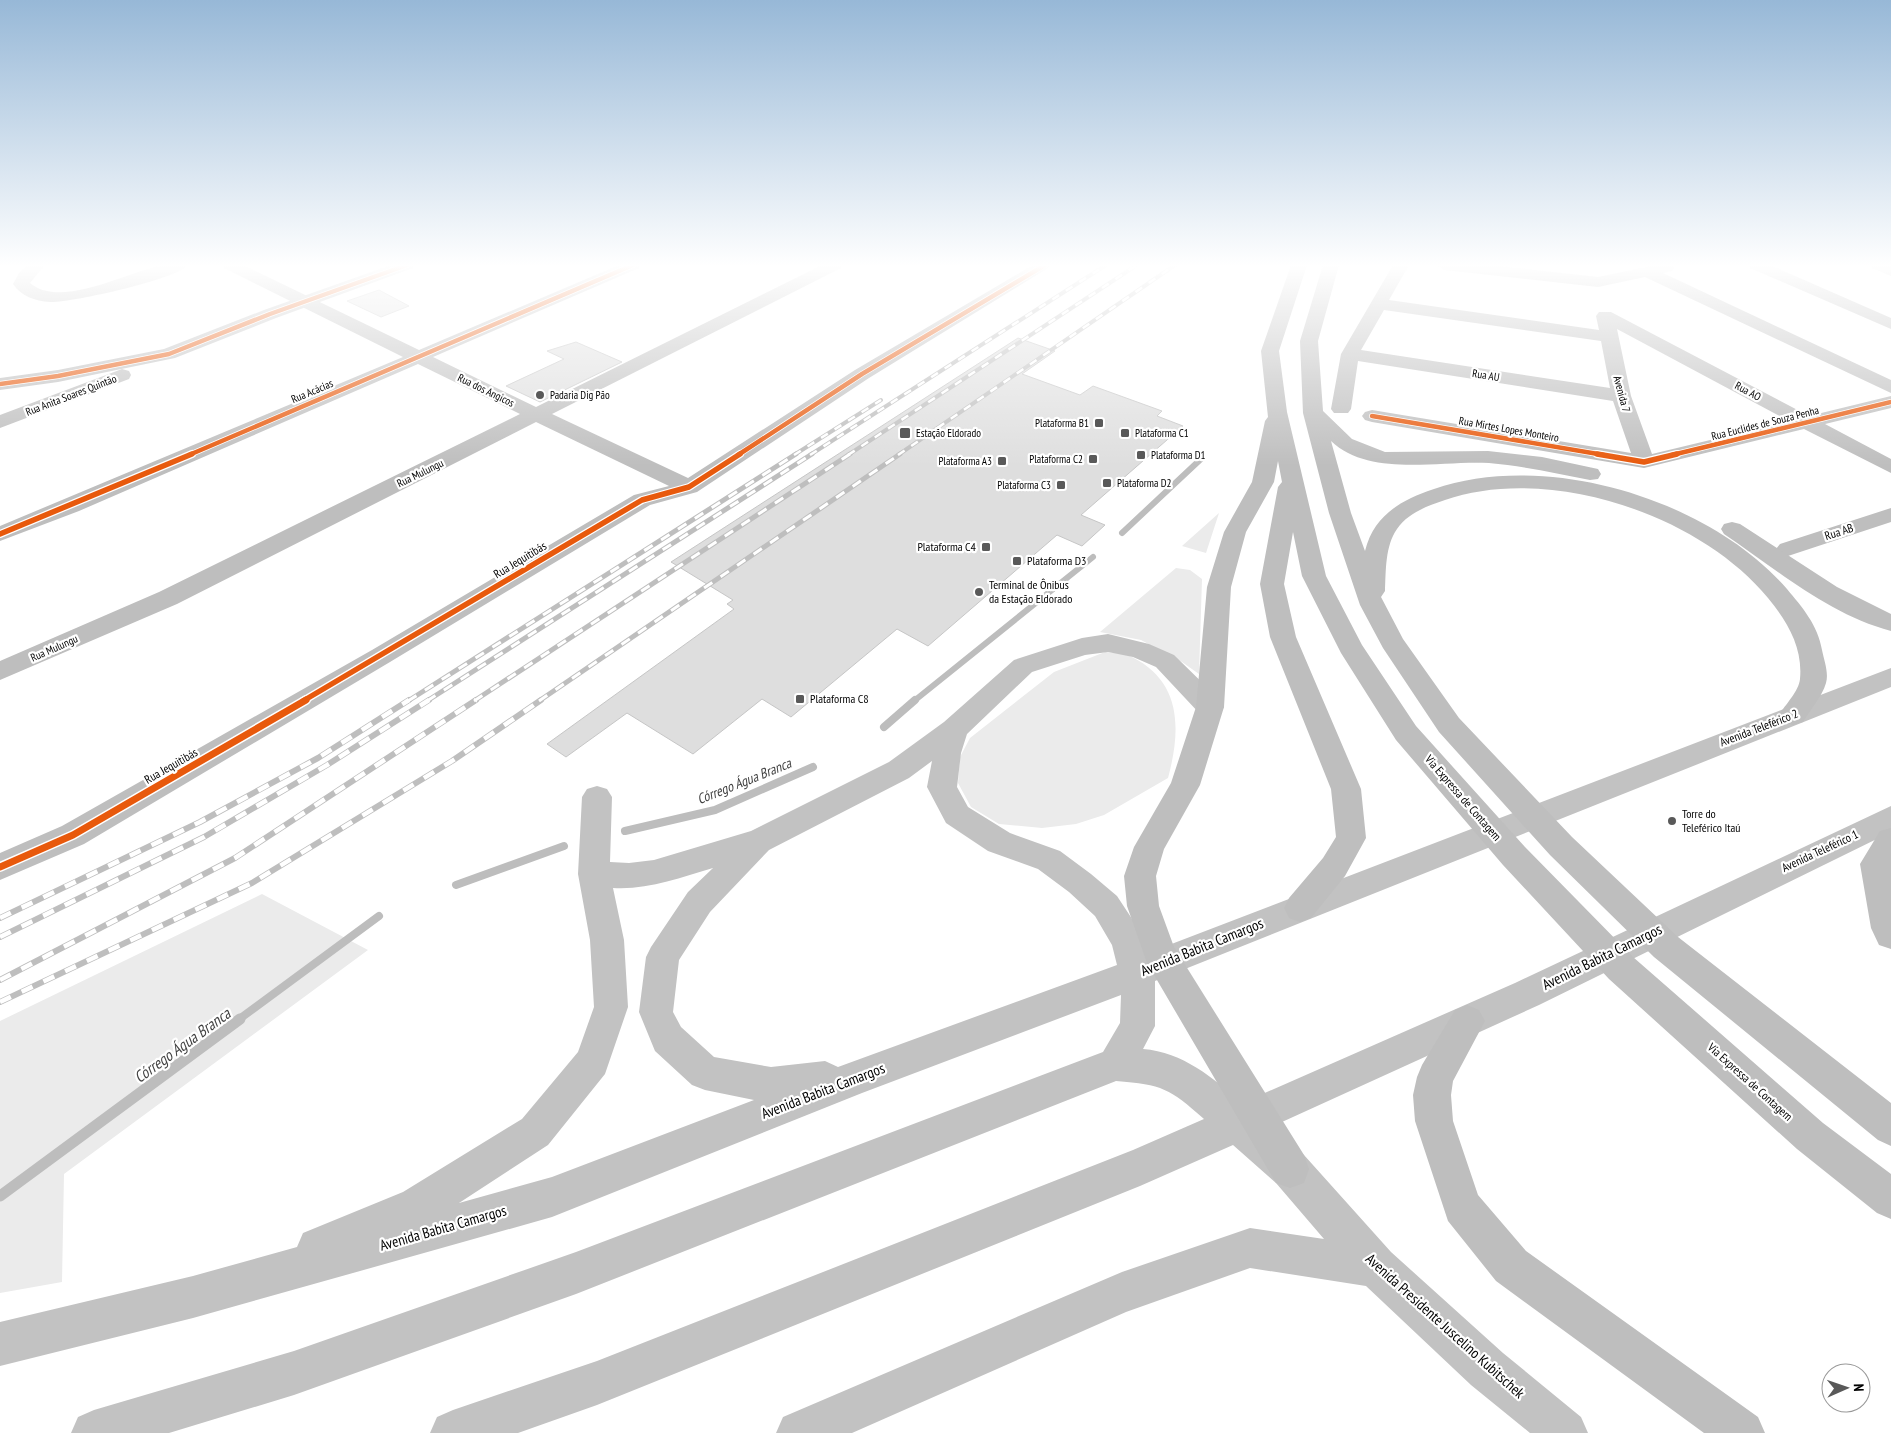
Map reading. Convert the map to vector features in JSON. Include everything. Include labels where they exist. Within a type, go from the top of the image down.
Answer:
[{"type":"main road","points":[[0,384],[58,376],[169,354],[228,332]]},
{"type":"main road","name":"Rua dos Angicos","points":[[368,332],[689,487]]},
{"type":"main road","name":"Rua Acácias","points":[[0,534],[80,502],[474,332]]},
{"type":"main road","name":"Rua Mulungu","points":[[0,671],[168,598],[702,332]]},
{"type":"main road","name":"Rua Jequitibás","points":[[0,867],[73,835],[381,656],[642,500],[689,487],[862,374],[933,332]]},
{"type":"main road","name":"Via Expressa de Contagem","points":[[1276,332],[1270,351],[1277,412],[1314,576],[1350,647],[1406,733],[1514,856],[1621,968],[1810,1136],[1891,1200]]},
{"type":"main road","points":[[1312,332],[1309,341],[1313,413],[1340,513],[1372,605],[1392,642],[1449,725],[1560,846],[1666,947],[1891,1127]]},
{"type":"main road","points":[[1341,409],[1350,354],[1363,332]]},
{"type":"main road","points":[[1579,332],[1609,336]]},
{"type":"main road","name":"Avenida 7","points":[[1608,332],[1621,396],[1644,462]]},
{"type":"main road","name":"Rua AO","points":[[1635,332],[1891,467]]},
{"type":"main road","points":[[1774,332],[1891,387]]},
{"type":"main road","name":"Rua Anita Soares Quintão","points":[[0,422],[106,382],[169,354]]},
{"type":"main road","name":"Rua AU","points":[[1350,354],[1621,396]]},
{"type":"main road","name":"Rua Euclides de Souza Penha","points":[[1644,462],[1891,402]]},
{"type":"main road","points":[[1277,412],[1263,482],[1235,532],[1219,587],[1210,707],[1185,785],[1149,847],[1140,876],[1143,906],[1158,953],[1290,1169]]},
{"type":"main road","points":[[1313,413],[1345,443],[1382,458],[1488,457],[1542,463],[1632,483],[1677,500],[1714,518],[1821,589],[1859,611],[1891,623]]},
{"type":"main road","name":"Rua Mirtes Lopes Monteiro","points":[[1372,416],[1644,462]]},
{"type":"main road","points":[[1292,474],[1272,584],[1283,637],[1346,789],[1351,838],[1334,867],[1300,908]]},
{"type":"main road","points":[[1372,605],[1375,551],[1391,520],[1418,502],[1450,490],[1483,482],[1527,481],[1586,490],[1638,504],[1692,526],[1746,559],[1776,589],[1807,633],[1814,681],[1793,715]]},
{"type":"main road","name":"Rua AB","points":[[1788,549],[1891,515]]},
{"type":"main road","points":[[594,874],[629,876],[654,873],[760,841],[899,770],[954,729],[1023,666],[1082,647],[1108,644],[1140,650],[1165,661],[1210,707]]},
{"type":"main road","name":"Avenida Teleférico 2","points":[[1628,780],[1891,677]]},
{"type":"main road","points":[[94,1433],[294,1373],[576,1273],[1116,1064],[1136,1026],[1139,985],[1128,941],[1106,906],[1080,883],[1048,860],[999,842],[957,815],[942,787],[947,752],[954,729]]},
{"type":"main road","name":"Avenida Babita Camargos","points":[[0,1344],[193,1297],[552,1197],[861,1076],[1055,1005],[1404,866],[1628,780]]},
{"type":"main road","points":[[193,1297],[416,1207],[535,1132],[592,1062],[611,1007],[607,940],[594,874],[597,797]]},
{"type":"main road","name":"Avenida Teleférico 1","points":[[1750,884],[1891,818]]},
{"type":"main road","points":[[1891,840],[1876,864],[1887,928],[1891,935]]},
{"type":"main road","points":[[760,841],[700,902],[663,957],[656,1012],[668,1039],[705,1074],[771,1085],[861,1076]]},
{"type":"main road","name":"Avenida Babita Camargos","points":[[453,1433],[597,1383],[1140,1167],[1528,994],[1750,884]]},
{"type":"main road","points":[[1467,1021],[1435,1077],[1432,1095],[1434,1121],[1462,1207],[1510,1266],[1742,1433]]},
{"type":"main road","name":"Avenida Presidente Juscelino Kubitschek","points":[[1116,1064],[1152,1067],[1183,1078],[1290,1169],[1376,1267],[1487,1369],[1566,1433]]},
{"type":"main road","points":[[799,1433],[1122,1293],[1250,1248],[1376,1267]]},
{"type":"shaded area","points":[[1219,513],[1206,553],[1182,546]]},
{"type":"shaded area","points":[[1176,568],[1190,570],[1202,579],[1199,674],[1182,662],[1141,640],[1100,632]]},
{"type":"shaded area","points":[[1105,652],[1132,657],[1148,667],[1161,680],[1169,694],[1174,709],[1176,725],[1175,742],[1168,778],[1104,815],[1076,824],[1042,828],[999,824],[971,807],[958,783],[960,757],[970,738],[1054,672]]},
{"type":"shaded area","points":[[262,894],[368,950],[64,1174],[62,1282],[0,1293],[0,1021]]},
{"type":"building","points":[[1018,338],[1055,351],[1022,374],[1080,395],[1093,386],[1162,411],[1157,416],[1183,426],[1081,515],[1105,525],[1082,546],[1057,535],[928,646],[897,629],[791,717],[762,699],[693,754],[627,713],[566,757],[547,744],[734,609],[727,604],[733,600],[671,562]]},
{"type":"building","points":[[576,342],[622,362],[540,402],[506,386],[564,359],[547,351]]},
{"type":"waterway","points":[[1122,533],[1202,458]]},
{"type":"waterway","points":[[914,701],[1093,557]]},
{"type":"waterway","points":[[884,727],[915,700]]},
{"type":"waterway","name":"Córrego Água Branca","points":[[625,831],[715,810],[813,767]]},
{"type":"waterway","name":"Córrego Água Branca","points":[[456,885],[564,846]]},
{"type":"waterway","name":"Córrego Água Branca","points":[[238,1020],[379,916]]},
{"type":"waterway","name":"Córrego Água Branca","points":[[0,1196],[240,1019]]},
{"type":"railway","points":[[810,455],[1002,332]]},
{"type":"railway","points":[[848,455],[1035,332]]},
{"type":"railway","points":[[898,455],[1078,332]]},
{"type":"railway","points":[[794,455],[881,400]]},
{"type":"railway","points":[[408,701],[796,454]]},
{"type":"railway","points":[[427,701],[812,454]]},
{"type":"railway","points":[[474,701],[850,454]]},
{"type":"railway","points":[[539,701],[900,454]]},
{"type":"railway","points":[[0,918],[200,822],[318,758],[409,700]]},
{"type":"railway","points":[[0,937],[204,837],[327,765],[429,700]]},
{"type":"railway","points":[[0,980],[235,858],[476,700]]},
{"type":"railway","points":[[0,1002],[252,883],[452,761],[541,700]]},
{"type":"cycle path","points":[[0,384],[58,376],[169,354],[225,332]]},
{"type":"cycle path","points":[[0,534],[71,506],[477,332]]},
{"type":"cycle path","points":[[0,867],[73,835],[381,656],[642,500],[689,487],[862,374],[933,332]]},
{"type":"cycle path","points":[[1372,416],[1644,462],[1891,402]]},
{"type":"place","name":"Padaria Dig Pão","points":[[540,395]]},
{"type":"place","name":"Plataforma B1","points":[[1099,423]]},
{"type":"place","name":"Estação Eldorado","points":[[905,433]]},
{"type":"place","name":"Plataforma C1","points":[[1125,433]]},
{"type":"place","name":"Plataforma D1","points":[[1141,455]]},
{"type":"place","name":"Plataforma C2","points":[[1093,459]]},
{"type":"place","name":"Plataforma A3","points":[[1002,461]]},
{"type":"place","name":"Plataforma D2","points":[[1107,483]]},
{"type":"place","name":"Plataforma C3","points":[[1061,485]]},
{"type":"place","name":"Plataforma C4","points":[[986,547]]},
{"type":"place","name":"Plataforma D3","points":[[1017,561]]},
{"type":"place","name":"Terminal de Ônibus da Estação Eldorado","points":[[979,592]]},
{"type":"place","name":"Plataforma C8","points":[[800,699]]},
{"type":"place","name":"Torre do Teleférico Itaú","points":[[1672,821]]}]
